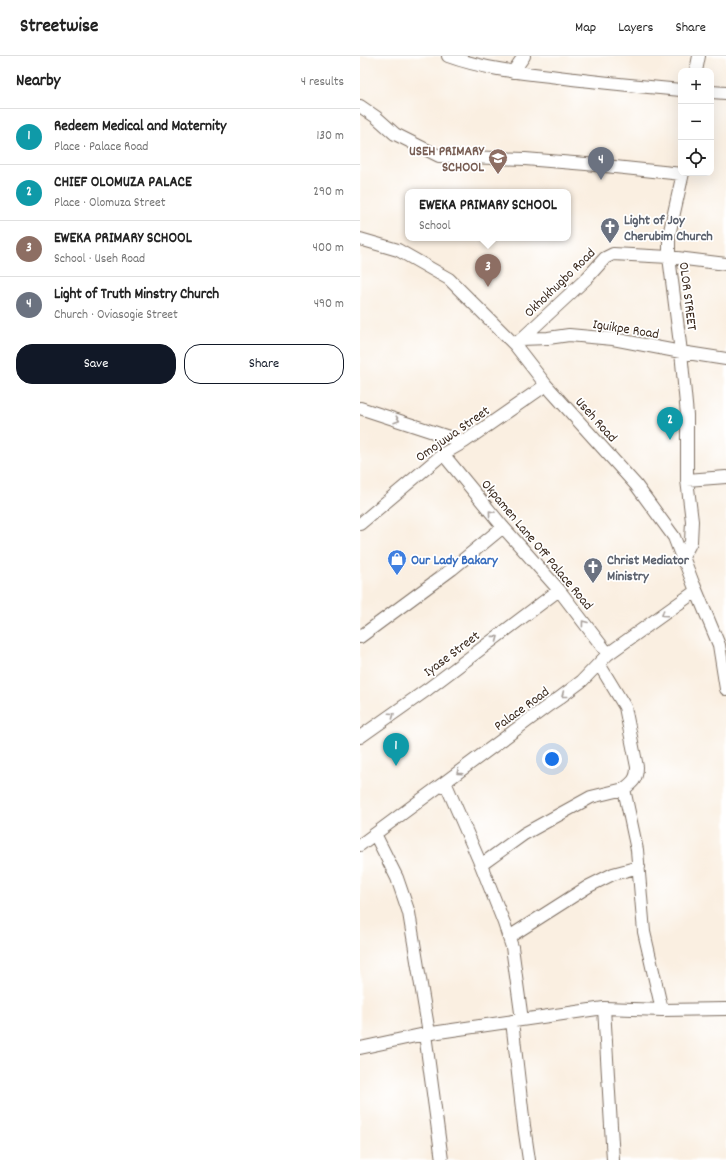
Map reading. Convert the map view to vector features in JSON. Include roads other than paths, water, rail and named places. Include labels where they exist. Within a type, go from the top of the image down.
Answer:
[{"type":"street","points":[[448,56],[495,69],[513,72],[678,90]]},
{"type":"street","points":[[513,72],[524,56]]},
{"type":"street","points":[[697,68],[699,56]]},
{"type":"street","points":[[714,92],[726,93]]},
{"type":"street","points":[[360,106],[376,117],[395,134],[439,156],[525,159],[678,173]]},
{"type":"street","name":"OLOR STREET","points":[[683,176],[669,235],[669,257],[687,415],[688,480],[692,521],[691,542],[683,557],[696,591]]},
{"type":"street","name":"Useh Road","points":[[360,239],[398,250],[449,279],[518,342],[546,385],[636,485],[674,537],[696,591],[723,645],[726,689]]},
{"type":"street","name":"Okhokhugbo Road","points":[[518,342],[587,278],[605,258],[613,254],[669,257],[726,264]]},
{"type":"street","name":"Iguikpe Road","points":[[518,342],[569,335],[612,339],[726,359]]},
{"type":"street","name":"Omojuwa Street","points":[[361,521],[443,454],[464,442],[546,385]]},
{"type":"street","points":[[360,408],[464,442]]},
{"type":"street","name":"Okpamen Lane Off Palace Road","points":[[443,454],[559,590],[608,654]]},
{"type":"street","points":[[688,480],[726,477]]},
{"type":"street","points":[[360,637],[452,569],[504,527]]},
{"type":"street","name":"Iyase Street","points":[[360,737],[428,689],[559,590]]},
{"type":"street","name":"Palace Road","points":[[360,844],[582,681],[608,654],[696,591]]},
{"type":"street","points":[[481,864],[524,834],[591,797],[624,789],[634,782],[637,776],[637,767],[625,708],[599,664]]},
{"type":"street","points":[[445,782],[481,864],[512,948],[524,1126],[529,1160]]},
{"type":"street","points":[[624,789],[637,850],[644,932],[662,1010]]},
{"type":"street","points":[[375,834],[397,878],[409,913],[427,1033],[442,1160]]},
{"type":"street","points":[[509,937],[589,886],[613,874],[639,867]]},
{"type":"street","points":[[360,1048],[427,1033],[604,1008],[662,1010],[726,1009]]},
{"type":"street","points":[[604,1008],[613,1160]]},
{"type":"place","name":"USEH PRIMARY SCHOOL","points":[[498,175]]},
{"type":"place","name":"Light of Truth Minstry Church","points":[[601,180]]},
{"type":"place","name":"Light of Joy Cherubim Church","points":[[610,244]]},
{"type":"place","name":"EWEKA PRIMARY SCHOOL","points":[[488,287]]},
{"type":"place","name":"CHIEF OLOMUZA PALACE","points":[[670,440]]},
{"type":"place","name":"Our Lady Bakary","points":[[397,576]]},
{"type":"place","name":"Christ Mediator Ministry","points":[[593,584]]},
{"type":"place","name":"Redeem Medical and Maternity","points":[[396,766]]}]
